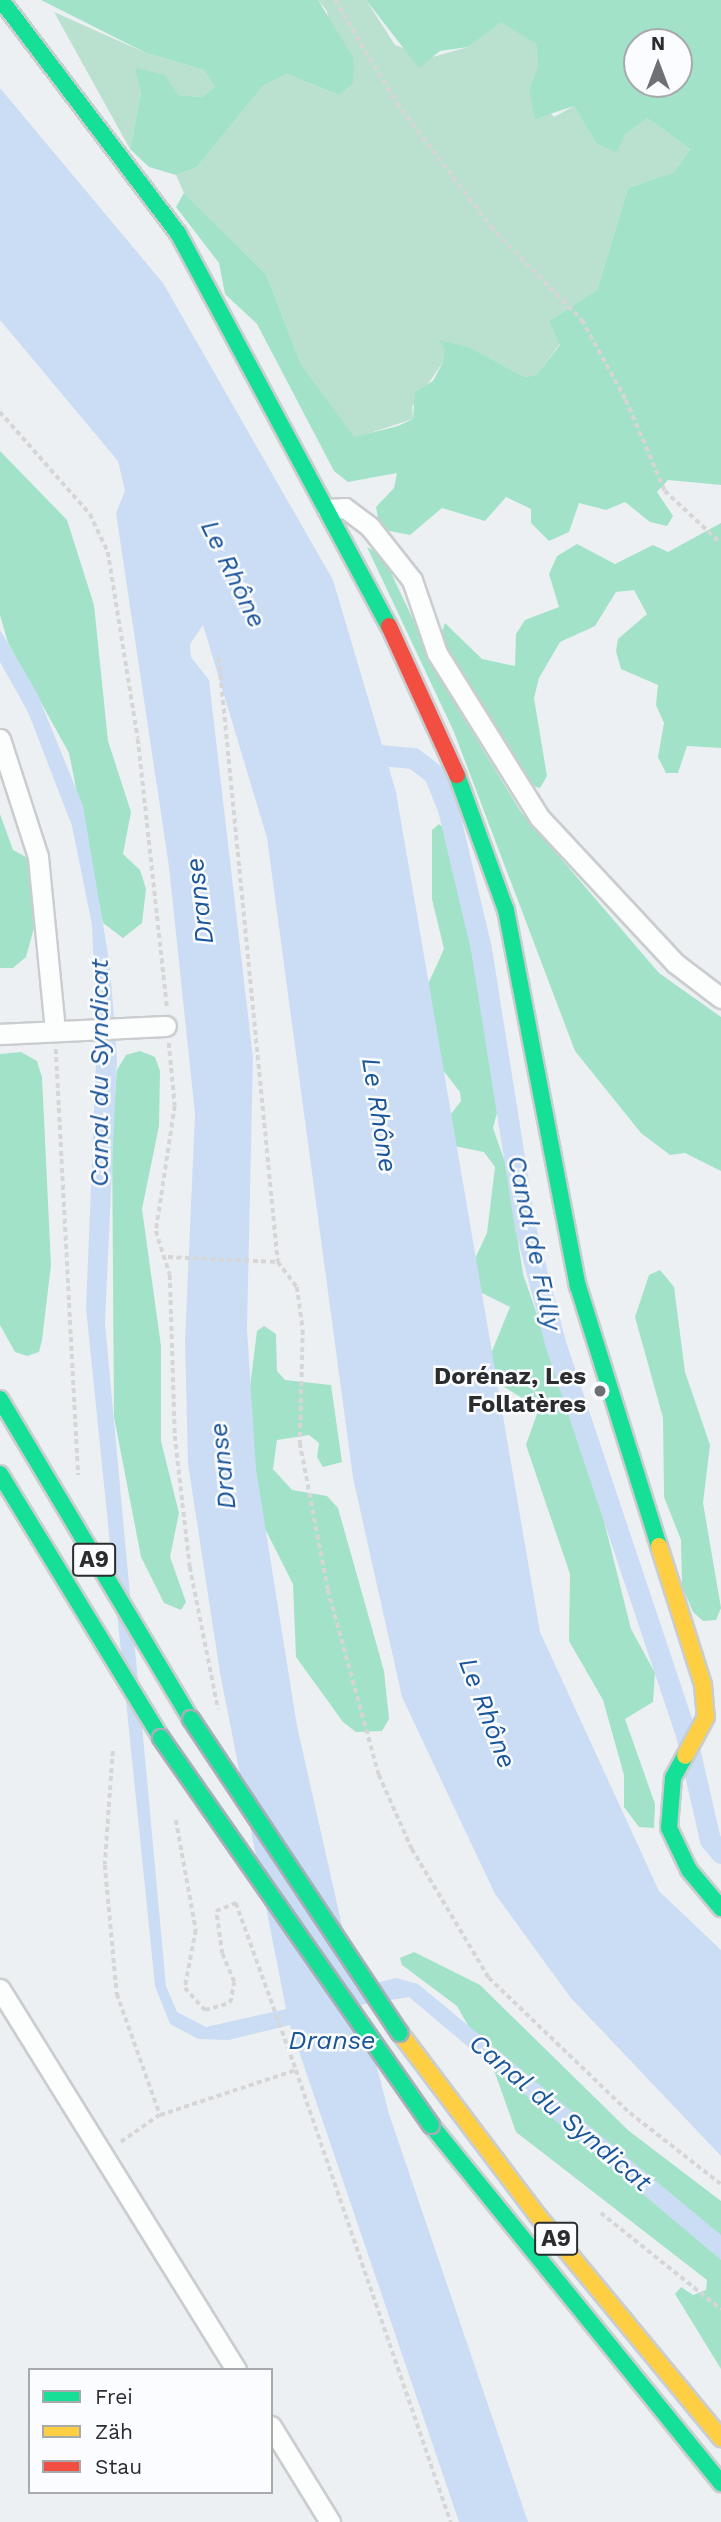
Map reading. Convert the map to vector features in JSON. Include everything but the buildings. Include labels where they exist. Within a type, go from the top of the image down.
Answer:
[{"type":"main road","points":[[1,0],[178,233],[327,509],[453,764],[506,910],[563,1226],[704,1685],[703,1728],[675,1774],[668,1813],[672,1840],[721,1908]]},
{"type":"main road","name":"A9","points":[[0,1399],[191,1719],[400,2033],[538,2216],[721,2438]]},
{"type":"main road","name":"A9","points":[[0,1474],[161,1738],[430,2125],[721,2483]]},
{"type":"street","points":[[327,509],[345,508],[370,527],[412,580],[437,653],[539,817],[675,963],[721,998]]},
{"type":"street","points":[[0,738],[38,857],[64,1029]]},
{"type":"street","points":[[0,1034],[64,1029],[166,1027]]},
{"type":"street","points":[[0,1989],[235,2368]]},
{"type":"street","points":[[273,2429],[330,2522]]},
{"type":"path","points":[[335,0],[397,103],[491,227],[582,320],[626,400],[665,491],[721,543]]},
{"type":"path","points":[[0,412],[90,514],[112,565],[163,945],[166,1027],[175,1105],[155,1215],[168,1257],[182,1499],[222,1725]]},
{"type":"path","points":[[219,658],[278,1262],[297,1287],[303,1330],[300,1443],[328,1590],[379,1775],[412,1849],[489,1978],[630,2113],[721,2184]]},
{"type":"path","points":[[64,1029],[78,1480]]},
{"type":"path","points":[[168,1257],[278,1262]]},
{"type":"path","points":[[113,1751],[105,1864],[117,1994],[160,2115]]},
{"type":"path","points":[[176,1820],[196,1930],[184,1988],[205,2010],[230,2003],[234,1982],[222,1954],[216,1911],[236,1903],[451,2522]]},
{"type":"path","points":[[102,2156],[160,2115],[296,2070]]},
{"type":"path","points":[[601,2213],[721,2309]]},
{"type":"green space","points":[[41,0],[318,0],[354,59],[353,83],[339,95],[287,74],[263,86],[197,167],[176,175],[149,167],[130,149],[141,92],[135,68],[165,75],[178,95],[202,97],[215,87],[204,70],[146,53]]},
{"type":"green space","points":[[318,0],[366,0],[395,45],[429,58],[468,47],[501,21],[536,44],[538,66],[529,89],[554,117],[574,106],[596,143],[647,118],[690,149],[674,172],[628,188],[597,290],[549,321],[560,344],[536,375],[525,377],[469,347],[439,341],[446,349],[443,362],[412,407],[413,419],[354,438],[301,364],[266,274],[184,193],[176,175],[197,167],[263,86],[287,74],[339,95],[327,11]]},
{"type":"green space","points":[[366,0],[721,0],[721,485],[668,480],[657,492],[673,516],[667,526],[650,522],[625,502],[606,510],[579,503],[569,532],[549,541],[531,523],[531,509],[506,497],[485,521],[442,508],[410,535],[380,529],[376,507],[394,488],[397,473],[348,482],[334,471],[257,324],[225,294],[219,263],[176,207],[184,193],[266,274],[301,364],[354,437],[398,426],[413,419],[415,392],[433,381],[443,362],[445,349],[438,340],[469,347],[525,377],[536,375],[560,345],[549,321],[597,290],[628,188],[674,172],[690,149],[647,118],[626,133],[616,152],[596,143],[574,106],[535,119],[529,89],[538,66],[536,44],[501,22],[468,47],[440,51],[419,68]]},
{"type":"green space","points":[[54,12],[146,53],[204,70],[215,87],[202,97],[141,92],[130,149]]},
{"type":"green space","points":[[0,451],[67,520],[94,605],[108,741],[131,812],[123,854],[140,870],[146,889],[142,923],[123,938],[103,923],[69,753],[8,643],[0,615]]},
{"type":"green space","points":[[721,523],[721,748],[687,746],[678,773],[666,773],[658,757],[664,723],[656,705],[658,685],[621,669],[616,651],[618,639],[647,614],[634,590],[616,592],[595,626],[560,642],[539,678],[534,698],[547,776],[540,788],[529,785],[438,643],[445,623],[482,659],[515,666],[516,634],[525,620],[559,607],[549,574],[557,556],[577,544],[615,564],[653,545],[668,552]]},
{"type":"green space","points":[[367,547],[383,556],[447,691],[521,812],[659,973],[721,1017],[721,1171],[685,1153],[670,1155],[641,1133],[575,1051],[454,732]]},
{"type":"green space","points":[[0,814],[13,850],[50,870],[26,957],[13,968],[0,968]]},
{"type":"green space","points":[[439,824],[456,840],[504,1086],[493,1128],[506,1165],[523,1274],[593,1477],[631,1629],[655,1673],[653,1702],[625,1719],[655,1804],[654,1828],[639,1827],[624,1807],[624,1775],[603,1700],[569,1641],[570,1574],[526,1445],[539,1408],[489,1378],[488,1361],[510,1307],[478,1291],[472,1265],[487,1233],[495,1167],[484,1152],[444,1144],[441,1127],[461,1101],[460,1092],[428,1051],[419,1004],[444,949],[432,899],[432,830]]},
{"type":"green space","points":[[140,1051],[155,1057],[160,1071],[159,1126],[142,1209],[161,1346],[161,1441],[179,1513],[170,1557],[186,1602],[181,1610],[164,1603],[141,1557],[114,1417],[112,1134],[117,1070],[126,1055]]},
{"type":"green space","points":[[21,1052],[37,1061],[42,1077],[51,1265],[39,1352],[27,1356],[15,1352],[0,1325],[0,1054]]},
{"type":"green space","points":[[660,1270],[674,1287],[685,1372],[710,1445],[703,1503],[721,1608],[716,1620],[703,1621],[693,1612],[682,1586],[681,1540],[664,1497],[663,1418],[635,1317],[649,1275]]},
{"type":"green space","points":[[264,1326],[276,1334],[277,1371],[285,1380],[331,1385],[342,1462],[323,1467],[317,1457],[319,1443],[309,1435],[277,1440],[273,1469],[292,1490],[327,1496],[338,1508],[384,1671],[389,1719],[382,1731],[356,1732],[343,1722],[296,1657],[293,1584],[252,1503],[244,1434],[257,1331]]},
{"type":"green space","points":[[414,1952],[480,1985],[629,2131],[721,2201],[721,2369],[675,2294],[681,2287],[693,2295],[706,2290],[707,2280],[516,2132],[495,2073],[457,2006],[402,1965],[400,1958]]},
{"type":"water","points":[[0,88],[163,283],[333,580],[396,792],[540,1632],[659,1891],[721,1950],[721,2156],[570,1997],[495,1894],[402,1697],[353,1478],[267,838],[203,625],[190,644],[191,657],[209,680],[253,1058],[247,1329],[256,1469],[297,1726],[356,1988],[396,1978],[418,1984],[721,2235],[721,2260],[409,1997],[361,2005],[389,2114],[528,2522],[459,2522],[290,2025],[229,2040],[198,2039],[170,2024],[155,1986],[86,1308],[97,1038],[92,925],[72,826],[28,712],[0,662],[0,630],[37,693],[83,806],[110,966],[117,1059],[105,1323],[166,1986],[177,2012],[206,2027],[286,2009],[220,1673],[188,1464],[185,1341],[195,1114],[169,867],[116,513],[125,491],[118,461],[0,320]]},
{"type":"waterway","name":"Canal de Fully","points":[[356,753],[413,758],[434,774],[448,809],[481,949],[525,1227],[555,1343],[686,1735],[710,1840],[721,1853]]},
{"type":"traffic: fast","points":[[1,0],[178,233],[389,626]]},
{"type":"traffic: fast","points":[[457,775],[506,910],[578,1286],[659,1546]]},
{"type":"traffic: fast","points":[[0,1399],[191,1719]]},
{"type":"traffic: fast","points":[[0,1474],[161,1738]]},
{"type":"traffic: fast","points":[[191,1719],[400,2033]]},
{"type":"traffic: fast","points":[[161,1738],[431,2125]]},
{"type":"traffic: fast","points":[[685,1756],[673,1778],[669,1828],[689,1870],[721,1908]]},
{"type":"traffic: fast","points":[[431,2125],[721,2483]]},
{"type":"traffic: slow","points":[[659,1546],[703,1685],[706,1717],[685,1756]]},
{"type":"traffic: slow","points":[[400,2033],[538,2216],[721,2438]]},
{"type":"traffic: jam","points":[[389,626],[457,775]]},
{"type":"place","name":"Dorénaz, Les Follatères","points":[[600,1391]]},
{"type":"water label","name":"Le Rhône","points":[[233,574]]},
{"type":"water label","name":"Dranse","points":[[200,901]]},
{"type":"water label","name":"Canal du Syndicat","points":[[100,1073]]},
{"type":"water label","name":"Le Rhône","points":[[379,1115]]},
{"type":"water label","name":"Dranse","points":[[223,1466]]},
{"type":"water label","name":"Le Rhône","points":[[487,1713]]},
{"type":"water label","name":"Dranse","points":[[332,2041]]},
{"type":"water label","name":"Canal du Syndicat","points":[[560,2113]]}]
